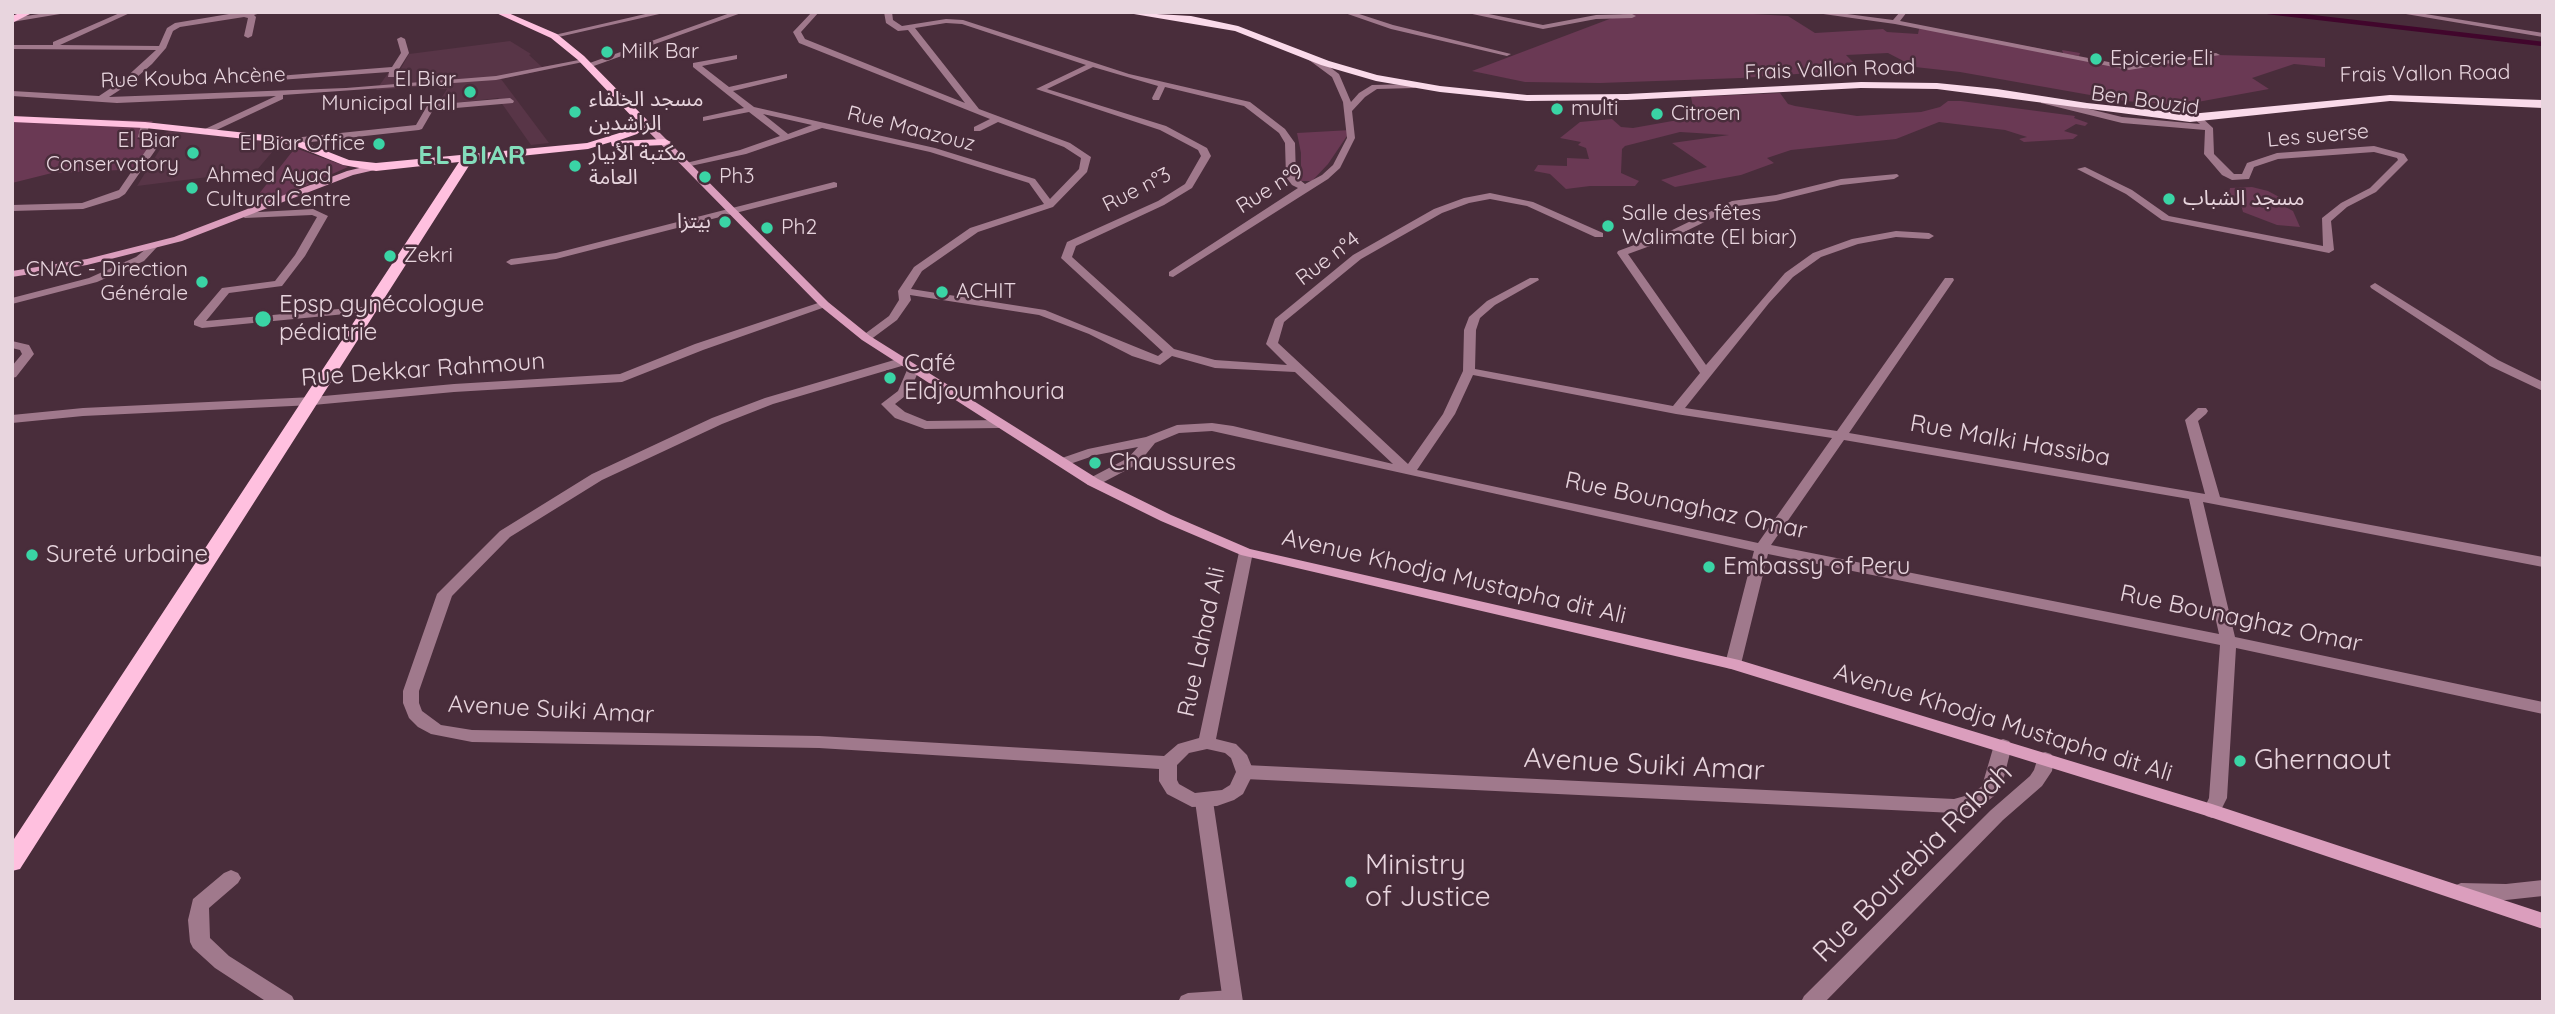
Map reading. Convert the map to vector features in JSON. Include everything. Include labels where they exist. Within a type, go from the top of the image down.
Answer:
[{"type":"highway","name":"Frais Vallon Road","points":[[1127,12],[1226,26],[1358,73],[1414,86],[1494,95],[1563,99],[1861,85],[1937,86],[2087,107],[2196,117],[2390,98],[2543,104]]},
{"type":"highway","name":"Frais Vallon Road","points":[[1188,12],[1251,25],[1383,71],[1441,81],[1525,89],[1601,89],[1919,78],[1970,82],[2106,105],[2180,109],[2379,90],[2543,93]]},
{"type":"main road","points":[[13,20],[30,12]]},
{"type":"main road","name":"Avenue Khodja Mustapha dit Ali","points":[[498,12],[554,36],[586,63],[736,211],[824,304],[866,338],[1093,482],[1166,518],[1246,552],[1733,664],[2045,758],[2543,921]]},
{"type":"main road","points":[[12,119],[145,125],[293,141],[347,163],[376,167]]},
{"type":"main road","points":[[588,146],[633,132],[645,123]]},
{"type":"main road","points":[[12,274],[60,268],[152,247],[245,215],[350,173],[376,167],[588,146],[665,142]]},
{"type":"main road","points":[[12,862],[468,158]]},
{"type":"street","points":[[13,20],[69,12]]},
{"type":"street","points":[[50,46],[129,12]]},
{"type":"street","points":[[98,99],[126,82],[162,48],[170,30],[178,25],[261,12]]},
{"type":"street","points":[[554,36],[665,12]]},
{"type":"street","name":"Rue Kouba Ahcène","points":[[12,93],[98,99],[287,93],[496,78],[586,63],[741,12]]},
{"type":"street","points":[[816,12],[797,32],[802,41],[1068,145],[1087,157],[1084,170],[1050,205],[974,230],[918,269],[904,291],[905,300],[893,318],[866,338]]},
{"type":"street","points":[[888,12],[889,21],[901,29],[946,21],[963,22],[1162,86],[1226,97],[1258,111],[1282,131],[1290,143],[1291,177],[1295,183],[1305,188]]},
{"type":"street","points":[[1345,12],[1391,27],[1507,54]]},
{"type":"street","points":[[1466,12],[1530,25],[1553,26],[1595,17],[1633,16]]},
{"type":"street","points":[[1812,12],[1895,22],[2129,68],[2217,55]]},
{"type":"street","points":[[1895,22],[1904,12]]},
{"type":"street","points":[[2397,12],[2543,36]]},
{"type":"street","points":[[244,13],[253,17],[248,36]]},
{"type":"street","points":[[910,27],[976,111]]},
{"type":"street","points":[[383,87],[405,53],[401,39]]},
{"type":"street","points":[[802,41],[818,40]]},
{"type":"street","points":[[12,47],[162,48]]},
{"type":"street","points":[[734,57],[696,65],[786,137]]},
{"type":"street","points":[[1312,58],[1336,76],[1349,110],[1375,87],[1414,86]]},
{"type":"street","name":"Rue n°3","points":[[1092,65],[1040,89],[1163,128],[1202,148],[1206,156],[1189,186],[1161,203],[1071,244],[1066,258],[1170,352]]},
{"type":"street","points":[[252,80],[395,69]]},
{"type":"street","points":[[726,90],[784,76]]},
{"type":"street","points":[[1156,98],[1162,86]]},
{"type":"street","points":[[208,131],[287,93]]},
{"type":"street","name":"Ben Bouzid","points":[[2036,99],[2122,120],[2209,128]]},
{"type":"street","points":[[293,141],[419,127],[430,108],[510,100]]},
{"type":"street","points":[[706,119],[751,109]]},
{"type":"street","name":"Rue Maazouz","points":[[751,109],[932,150],[1022,177],[1032,181],[1050,205]]},
{"type":"street","name":"Rue n°9","points":[[1173,274],[1331,173],[1351,138],[1349,110]]},
{"type":"street","points":[[2196,117],[2209,128]]},
{"type":"street","points":[[977,129],[997,119]]},
{"type":"street","points":[[689,165],[824,124]]},
{"type":"street","points":[[12,208],[83,206],[116,196],[156,142],[142,137],[145,125]]},
{"type":"street","name":"Les suerse","points":[[2082,169],[2129,192],[2166,218],[2329,250],[2326,220],[2344,205],[2373,190],[2403,160],[2401,156],[2374,149],[2277,156],[2250,165],[2245,177],[2232,177],[2225,173],[2209,154],[2209,128]]},
{"type":"street","points":[[1705,372],[1622,253],[1668,236],[1735,203],[1776,198],[1841,182],[1894,176]]},
{"type":"street","points":[[512,262],[556,256],[834,185]]},
{"type":"street","name":"Rue n°4","points":[[1409,472],[1272,344],[1279,321],[1357,257],[1438,211],[1467,200],[1490,196],[1530,204],[1598,235]]},
{"type":"street","points":[[245,215],[316,212],[323,216],[300,256],[278,284],[226,290],[199,320],[202,325],[372,309]]},
{"type":"street","points":[[1676,410],[1705,372],[1789,275],[1818,255],[1856,241],[1896,234],[1929,236]]},
{"type":"street","points":[[12,301],[93,280],[140,259],[152,247]]},
{"type":"street","points":[[1409,472],[1449,414],[1469,371],[1470,330],[1475,317],[1491,303],[1534,280]]},
{"type":"street","points":[[1733,664],[1762,548],[1949,280]]},
{"type":"street","points":[[2375,286],[2494,363],[2543,387]]},
{"type":"street","points":[[904,291],[1041,312],[1160,361],[1170,352],[1215,364],[1298,369]]},
{"type":"street","name":"Rue Dekkar Rahmoun","points":[[12,419],[83,412],[313,401],[454,388],[622,378],[699,346],[824,304]]},
{"type":"street","points":[[12,345],[25,348],[28,354],[12,374]]},
{"type":"street","points":[[907,366],[903,393],[887,404],[900,415],[925,425],[999,424]]},
{"type":"street","name":"Avenue Suiki Amar","points":[[907,366],[769,401],[717,421],[597,477],[505,534],[445,594],[411,691],[415,714],[437,730],[472,736],[819,742],[1168,763]]},
{"type":"street","name":"Rue Malki Hassiba","points":[[1469,371],[1676,410],[2195,496],[2543,562]]},
{"type":"street","points":[[2203,411],[2191,419],[2214,500]]},
{"type":"street","name":"Rue Bounaghaz Omar","points":[[1064,462],[1093,452],[1150,440],[1177,429],[1212,427],[1762,548],[2228,641],[2543,708]]},
{"type":"street","points":[[1093,482],[1133,461],[1150,440]]},
{"type":"street","points":[[2195,496],[2228,641],[2218,798],[2212,811]]},
{"type":"street","name":"Rue Lahad Ali","points":[[1207,743],[1246,552]]},
{"type":"street","points":[[1207,743],[1230,748],[1238,754],[1245,772],[1237,789],[1217,800],[1192,800],[1173,789],[1167,781],[1168,763],[1184,748],[1207,743]]},
{"type":"street","points":[[1997,815],[1978,799],[1988,791],[1994,781],[2003,745]]},
{"type":"street","name":"Rue Bourebia Rabah","points":[[1811,1002],[1997,815],[2040,776],[2045,758]]},
{"type":"street","name":"Avenue Suiki Amar","points":[[1245,772],[1938,806],[1955,806],[1978,799]]},
{"type":"street","points":[[1188,1002],[1233,1000],[1204,801]]},
{"type":"street","points":[[231,878],[200,905],[200,942],[222,961],[285,1002]]},
{"type":"street","points":[[2456,891],[2506,892],[2543,888]]},
{"type":"shaded area","points":[[1628,12],[1719,12],[1788,16],[1815,33],[1883,29],[1887,32],[1918,34],[1919,29],[1940,30],[2063,53],[2062,50],[2080,53],[2079,56],[2066,54],[2130,68],[2218,55],[2325,58],[2325,67],[2294,64],[2252,78],[2269,89],[2181,105],[2124,101],[1960,72],[1915,67],[1888,53],[1846,55],[1859,68],[1741,78],[1600,83],[1525,82],[1472,71]]},
{"type":"shaded area","points":[[510,41],[531,54],[529,55],[542,67],[565,63],[568,65],[501,79],[549,143],[531,145],[498,98],[437,105],[447,89],[439,89],[441,85],[376,90],[389,72],[400,70],[409,54]]},
{"type":"shaded area","points":[[1780,93],[1788,104],[1857,116],[1921,112],[1940,107],[1948,101],[1961,101],[2075,116],[2074,118],[2088,123],[2085,126],[2076,124],[2064,131],[2078,135],[2073,139],[2024,142],[2019,139],[2027,137],[2005,130],[1939,122],[1896,139],[1791,150],[1767,158],[1774,163],[1741,175],[1675,187],[1661,180],[1707,167],[1672,143],[1729,135],[1680,132],[1625,146],[1622,149],[1621,173],[1639,181],[1635,186],[1566,189],[1550,174],[1534,171],[1538,165],[1567,166],[1567,158],[1589,159],[1586,148],[1578,145],[1581,142],[1560,138],[1580,122],[1612,119],[1621,127],[1633,128],[1695,117],[1691,97]]},
{"type":"shaded area","points":[[12,117],[153,121],[137,139],[156,142],[143,169],[52,173],[12,183]]},
{"type":"shaded area","points":[[172,130],[280,143],[256,171],[137,186],[164,143],[156,137]]},
{"type":"shaded area","points":[[1351,130],[1328,164],[1312,181],[1301,181],[1301,153],[1297,133]]},
{"type":"shaded area","points":[[295,148],[348,167],[244,213]]},
{"type":"shaded area","points":[[2252,187],[2281,198],[2280,204],[2293,211],[2300,227],[2277,225],[2243,212],[2241,205],[2229,194],[2230,188]]},
{"type":"waterway","points":[[2268,12],[2543,44]]},
{"type":"place","name":"Milk Bar","points":[[607,52]]},
{"type":"place","name":"Epicerie Eli","points":[[2096,59]]},
{"type":"place","name":"El Biar Municipal Hall","points":[[470,92]]},
{"type":"place","name":"multi","points":[[1557,109]]},
{"type":"place","name":"مسجد الخلفاء الراشدين","points":[[575,112]]},
{"type":"place","name":"Citroen","points":[[1657,114]]},
{"type":"place","name":"El Biar Office","points":[[379,144]]},
{"type":"place","name":"El Biar Conservatory","points":[[193,153]]},
{"type":"place","name":"مكتبة الأبيار العامة","points":[[575,166]]},
{"type":"place","name":"Ph3","points":[[705,177]]},
{"type":"place","name":"Ahmed Ayad Cultural Centre","points":[[192,188]]},
{"type":"place","name":"مسجد الشباب","points":[[2169,199]]},
{"type":"place","name":"بيتزا","points":[[725,222]]},
{"type":"place","name":"Salle des fêtes Walimate (El biar)","points":[[1608,226]]},
{"type":"place","name":"Ph2","points":[[767,228]]},
{"type":"place","name":"Zekri","points":[[390,256]]},
{"type":"place","name":"CNAC - Direction Générale","points":[[202,282]]},
{"type":"place","name":"ACHIT","points":[[942,292]]},
{"type":"place","name":"Epsp gynécologue pédiatrie","points":[[263,319]]},
{"type":"place","name":"Café Eldjoumhouria","points":[[890,378]]},
{"type":"place","name":"Chaussures","points":[[1095,463]]},
{"type":"place","name":"Sureté urbaine","points":[[32,555]]},
{"type":"place","name":"Embassy of Peru","points":[[1709,567]]},
{"type":"place","name":"Ghernaout","points":[[2240,761]]},
{"type":"place","name":"Ministry of Justice","points":[[1351,882]]},
{"type":"district","name":"EL BIAR","points":[[473,156]]}]
